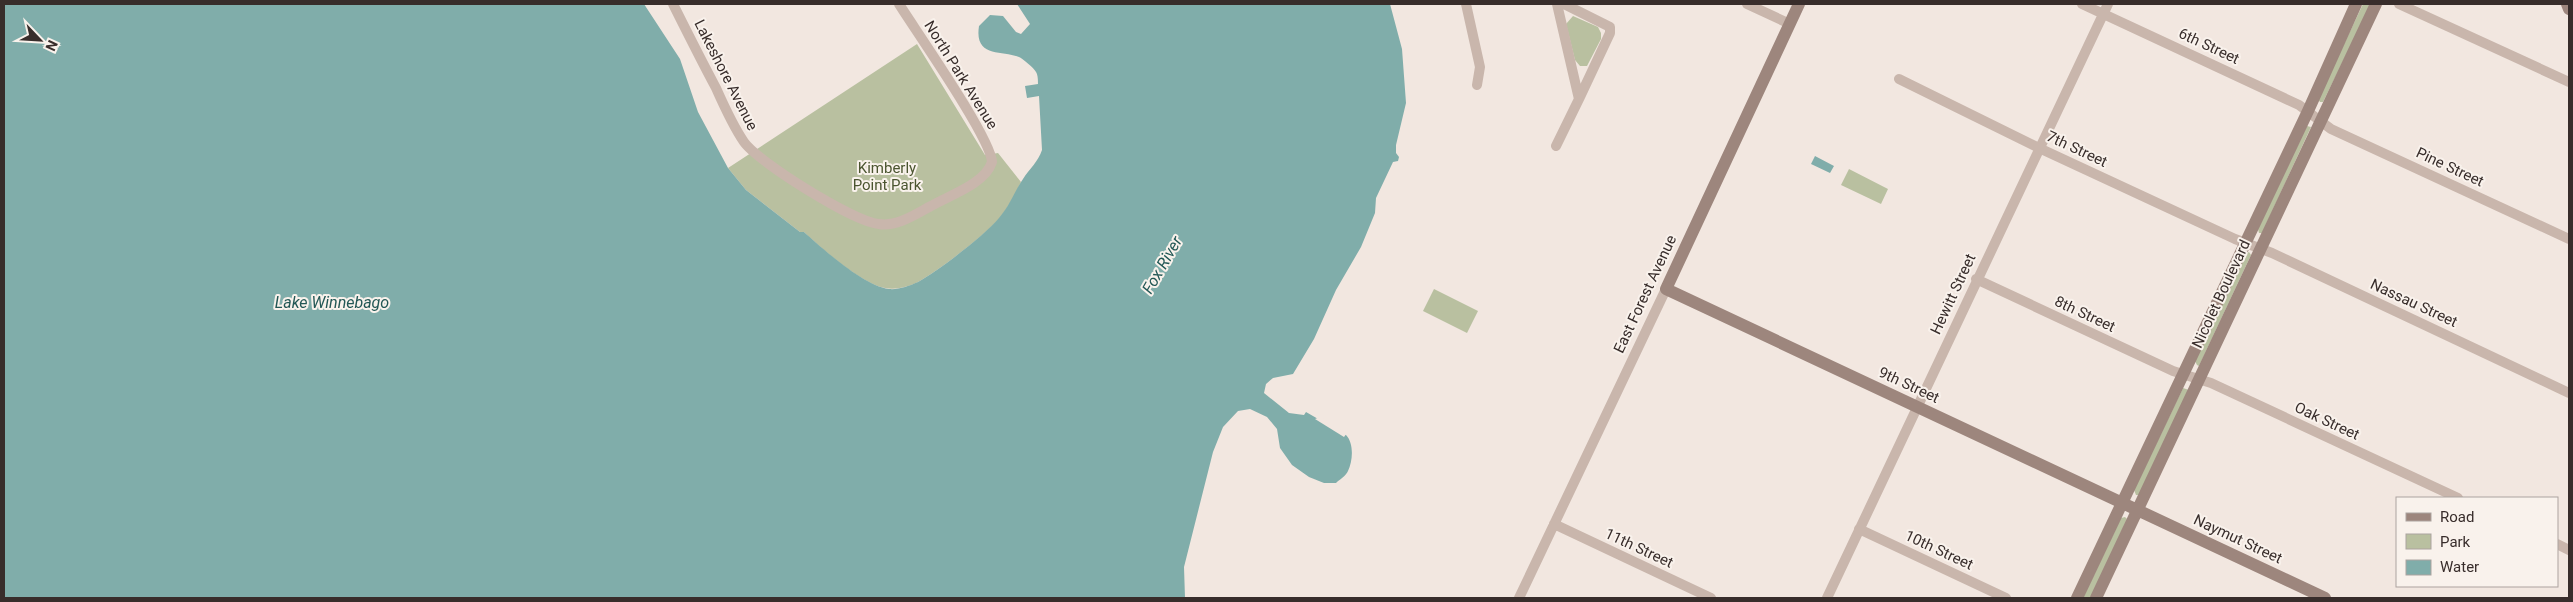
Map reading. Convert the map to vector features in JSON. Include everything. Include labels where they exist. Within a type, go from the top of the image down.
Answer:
[{"type":"street","name":"Lakeshore Avenue","points":[[673,4],[744,142],[766,163],[851,214],[878,224],[898,222],[917,214],[973,182],[987,171],[991,165]]},
{"type":"street","name":"North Park Avenue","points":[[899,4],[987,145],[992,159],[991,165]]},
{"type":"street","points":[[1466,4],[1480,67],[1477,84]]},
{"type":"street","points":[[1557,4],[1579,99]]},
{"type":"street","points":[[1556,146],[1610,33],[1610,27],[1564,4]]},
{"type":"street","points":[[1747,4],[1790,24]]},
{"type":"street","name":"East Forest Avenue","points":[[1519,598],[1799,4]]},
{"type":"street","name":"6th Street","points":[[2082,4],[2105,9],[2308,111],[2321,120]]},
{"type":"street","name":"Nicolet Boulevard","points":[[2077,598],[2308,111],[2356,4]]},
{"type":"street","name":"Nicolet Boulevard","points":[[2096,598],[2376,4]]},
{"type":"street","points":[[2399,4],[2569,82]]},
{"type":"street","points":[[2567,4],[2569,10]]},
{"type":"street","name":"Hewitt Street","points":[[1827,598],[2105,9]]},
{"type":"street","name":"7th Street","points":[[1899,79],[2039,148],[2244,243]]},
{"type":"street","name":"Pine Street","points":[[2321,120],[2331,129],[2569,239]]},
{"type":"street","name":"Nassau Street","points":[[2244,243],[2569,393]]},
{"type":"street","name":"8th Street","points":[[1976,279],[2182,374]]},
{"type":"street","name":"9th Street","points":[[1666,289],[2138,510]]},
{"type":"street","name":"Oak Street","points":[[2182,374],[2211,383],[2456,497]]},
{"type":"street","name":"Naymut Street","points":[[2138,510],[2325,598]]},
{"type":"street","name":"11th Street","points":[[1554,524],[1711,598]]},
{"type":"street","name":"10th Street","points":[[1859,529],[2006,598]]},
{"type":"green space","points":[[2363,4],[2371,4],[2323,102],[2320,102],[2318,99]]},
{"type":"green space","points":[[1573,16],[1598,27],[1601,33],[1601,39],[1587,66],[1580,66],[1575,60],[1566,24]]},
{"type":"green space","name":"Kimberly Point Park","points":[[917,44],[985,155],[998,153],[1021,182],[1000,218],[973,243],[918,282],[902,288],[889,289],[865,280],[843,265],[804,232],[800,232],[746,190],[728,168]]},
{"type":"green space","points":[[2307,126],[2311,127],[2262,233],[2259,233],[2258,229]]},
{"type":"green space","points":[[1849,169],[1888,189],[1881,204],[1841,185]]},
{"type":"green space","points":[[2249,252],[2251,255],[2199,366],[2195,361]]},
{"type":"green space","points":[[1434,289],[1478,311],[1467,333],[1423,311]]},
{"type":"green space","points":[[2183,388],[2189,390],[2139,495],[2136,495],[2134,490]]},
{"type":"green space","points":[[2125,517],[2127,519],[2091,598],[2083,598],[2121,518]]},
{"type":"water","name":"Lake Winnebago","points":[[4,4],[644,4],[680,59],[698,112],[728,168],[746,190],[800,232],[804,232],[856,274],[879,286],[892,289],[911,285],[927,277],[983,234],[1003,213],[1042,150],[1039,96],[1027,98],[1025,86],[1038,84],[1037,73],[1021,58],[985,48],[979,36],[979,26],[990,15],[1003,16],[1016,32],[1021,34],[1030,24],[1017,4],[1390,4],[1402,49],[1406,103],[1396,145],[1398,161],[1393,162],[1376,198],[1375,213],[1361,247],[1336,290],[1314,339],[1293,374],[1273,378],[1266,384],[1264,393],[1289,413],[1304,415],[1306,412],[1346,435],[1349,438],[1351,447],[1350,467],[1346,475],[1336,483],[1324,483],[1309,477],[1292,465],[1280,448],[1277,429],[1267,417],[1250,409],[1238,411],[1223,427],[1213,452],[1184,567],[1185,598],[4,598]]},
{"type":"water","points":[[1815,156],[1834,166],[1830,173],[1811,164]]},
{"type":"pier","points":[[1320,417],[1347,433],[1344,437],[1315,419]]},
{"type":"water label","name":"Fox River","points":[[1162,265]]}]
